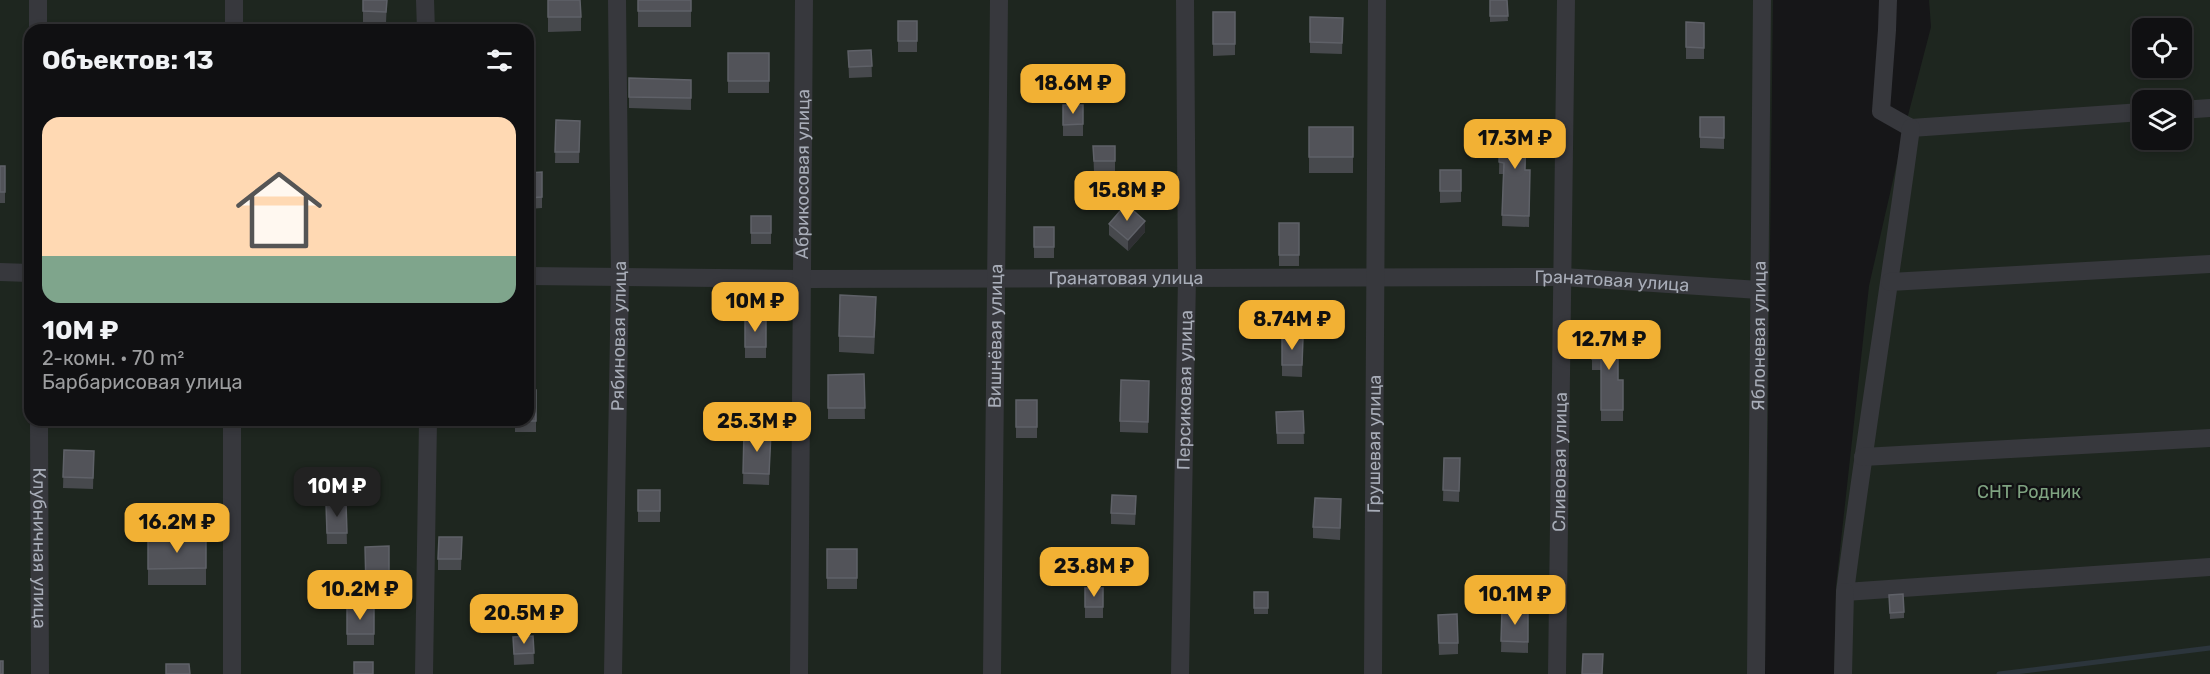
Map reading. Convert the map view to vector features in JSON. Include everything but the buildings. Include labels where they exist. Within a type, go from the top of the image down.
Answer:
[{"type":"street","points":[[38,0],[38,24]]},
{"type":"street","points":[[234,0],[234,24]]},
{"type":"street","points":[[425,0],[426,24]]},
{"type":"street","name":"Рябиновая улица","points":[[613,674],[620,277],[617,0]]},
{"type":"street","name":"Абрикосовая улица","points":[[799,674],[804,0]]},
{"type":"street","name":"Вишнёвая улица","points":[[992,674],[999,0]]},
{"type":"street","name":"Персиковая улица","points":[[1180,674],[1187,277],[1185,0]]},
{"type":"street","name":"Грушевая улица","points":[[1373,674],[1377,0]]},
{"type":"street","name":"Сливовая улица","points":[[1557,674],[1566,0]]},
{"type":"street","name":"Яблоневая улица","points":[[1756,674],[1762,0]]},
{"type":"street","points":[[1888,0],[1881,111],[1911,128],[2132,113]]},
{"type":"street","points":[[2192,109],[2210,108]]},
{"type":"street","points":[[1843,674],[1845,592],[1911,128]]},
{"type":"street","points":[[1890,282],[2210,264]]},
{"type":"street","points":[[0,272],[24,273]]},
{"type":"street","name":"Гранатовая улица","points":[[534,276],[802,279],[1563,277],[1759,290]]},
{"type":"street","name":"Клубничная улица","points":[[39,426],[40,674]]},
{"type":"street","points":[[232,426],[232,674]]},
{"type":"street","points":[[424,674],[428,426]]},
{"type":"street","points":[[1863,457],[2210,438]]},
{"type":"street","points":[[1845,592],[2210,567]]},
{"type":"green space","points":[[0,0],[1773,0],[1765,674],[0,674]]},
{"type":"green space","name":"СНТ Родник","points":[[1929,0],[2210,0],[2210,674],[1834,674],[1836,586],[1869,286],[1905,127],[1931,27]]},
{"type":"waterway","points":[[1999,674],[2210,648]]}]
